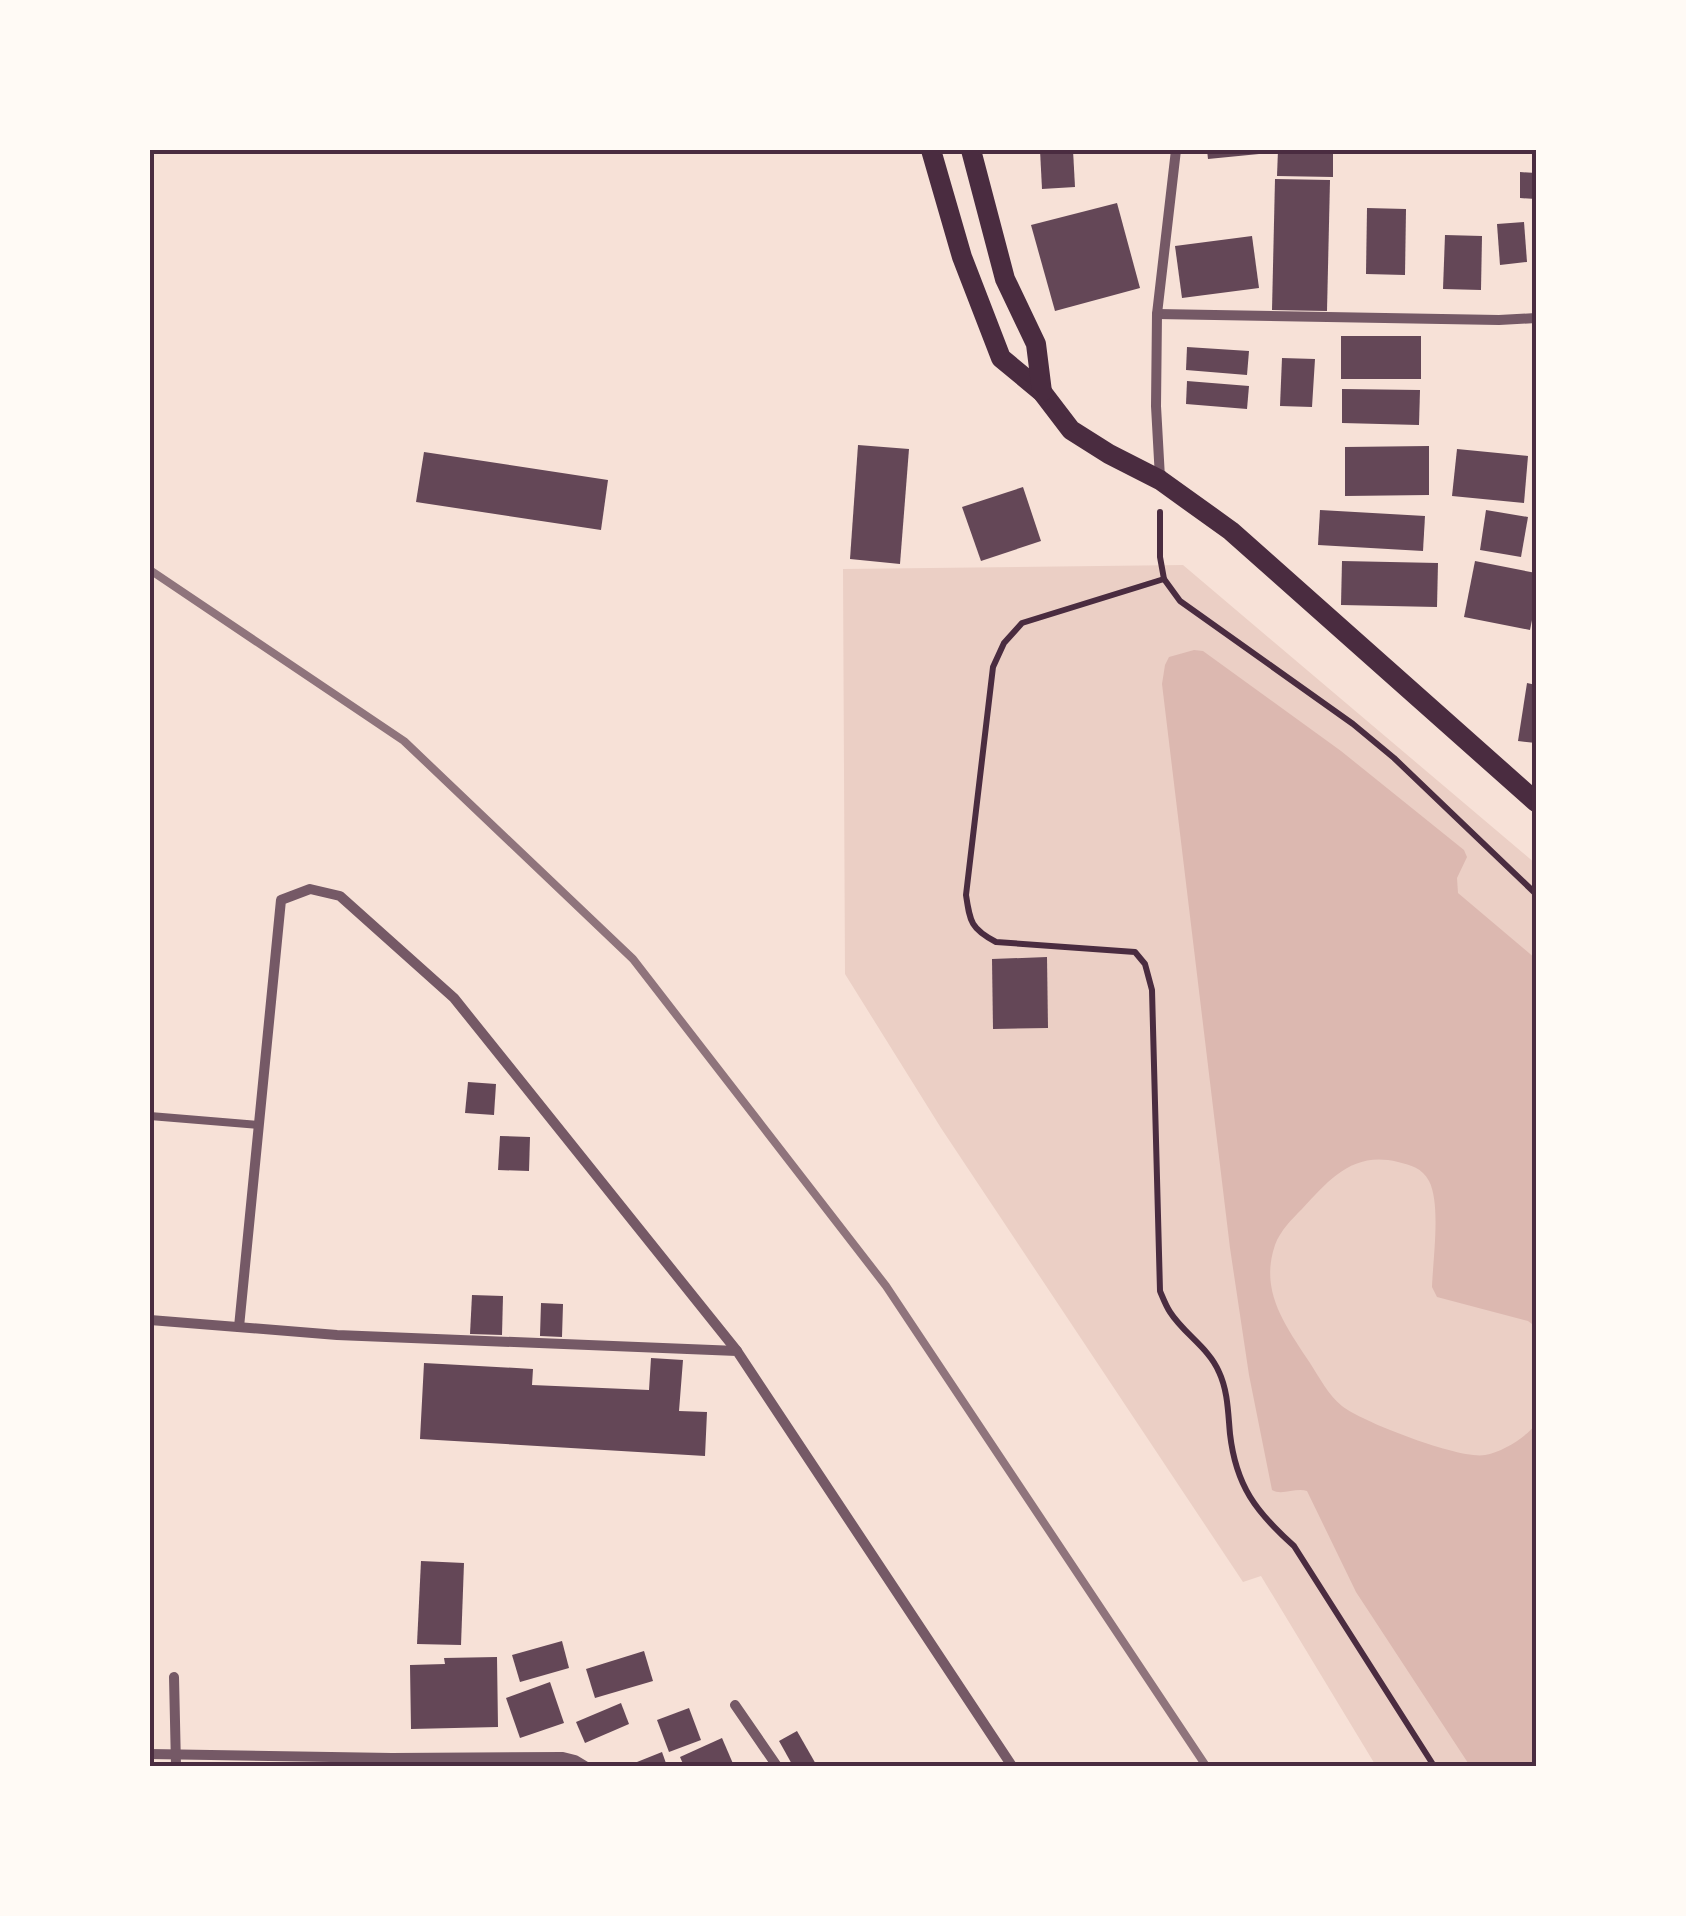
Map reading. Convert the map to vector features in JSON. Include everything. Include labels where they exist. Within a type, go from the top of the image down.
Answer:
[{"type":"main road","points":[[932,150],[962,257],[1001,358],[1042,392],[1072,430],[1160,480],[1231,531],[1536,802]]},
{"type":"main road","points":[[971,150],[1005,278],[1036,344],[1042,392]]},
{"type":"street","points":[[1160,480],[1157,314],[1176,150]]},
{"type":"street","points":[[1157,314],[1536,318]]},
{"type":"street","points":[[239,1327],[281,900],[310,889],[340,896],[454,998],[737,1350],[1012,1766]]},
{"type":"street","points":[[150,1320],[336,1335],[737,1350]]},
{"type":"street","points":[[174,1677],[176,1761]]},
{"type":"street","points":[[734,1705],[777,1766]]},
{"type":"street","points":[[150,1754],[176,1761],[563,1756],[584,1766]]},
{"type":"lane","points":[[150,1116],[258,1125]]},
{"type":"path","points":[[1160,480],[1160,556],[1164,579],[1180,601],[1353,724],[1536,894]]},
{"type":"path","points":[[1164,579],[1022,623],[1004,642],[994,667],[966,895],[969,916],[976,932],[996,942],[1135,952],[1145,964],[1152,990],[1160,1291],[1171,1314],[1217,1367],[1225,1386],[1232,1450],[1249,1498],[1294,1546],[1434,1766]]},
{"type":"shaded area","points":[[1183,565],[1536,864],[1536,1766],[1376,1766],[1261,1576],[1243,1582],[941,1128],[845,974],[843,569]]},
{"type":"shaded area","points":[[1203,651],[1341,751],[1464,850],[1467,857],[1457,878],[1458,893],[1536,959],[1536,1327],[1528,1321],[1437,1297],[1432,1287],[1433,1191],[1423,1173],[1398,1162],[1368,1160],[1333,1178],[1280,1235],[1270,1278],[1278,1308],[1292,1336],[1329,1392],[1353,1413],[1412,1438],[1473,1455],[1506,1448],[1536,1424],[1536,1766],[1470,1766],[1356,1592],[1307,1491],[1272,1490],[1230,1248],[1162,684],[1169,657]]},
{"type":"building","points":[[1040,150],[1073,150],[1075,187],[1042,189]]},
{"type":"building","points":[[1207,150],[1259,150],[1259,154],[1208,159]]},
{"type":"building","points":[[1278,150],[1333,150],[1333,177],[1277,176]]},
{"type":"building","points":[[1520,172],[1536,173],[1536,199],[1520,198]]},
{"type":"building","points":[[1275,179],[1330,180],[1327,311],[1272,310]]},
{"type":"building","points":[[1117,203],[1140,288],[1055,311],[1031,225]]},
{"type":"building","points":[[1367,208],[1406,209],[1405,275],[1366,274]]},
{"type":"building","points":[[1524,222],[1527,262],[1500,265],[1497,224]]},
{"type":"building","points":[[1445,235],[1482,236],[1481,290],[1443,289]]},
{"type":"building","points":[[1252,236],[1259,288],[1182,298],[1175,246]]},
{"type":"building","points":[[1341,336],[1421,336],[1421,379],[1341,379]]},
{"type":"building","points":[[1187,347],[1249,351],[1247,375],[1186,370]]},
{"type":"building","points":[[1282,358],[1315,359],[1312,407],[1280,406]]},
{"type":"building","points":[[1187,381],[1249,386],[1247,409],[1186,404]]},
{"type":"building","points":[[1342,389],[1420,390],[1419,425],[1342,423]]},
{"type":"building","points":[[858,445],[909,449],[900,564],[850,559]]},
{"type":"building","points":[[1429,446],[1429,495],[1345,496],[1345,447]]},
{"type":"building","points":[[1457,449],[1528,456],[1524,503],[1452,496]]},
{"type":"building","points":[[424,452],[608,480],[601,530],[416,502]]},
{"type":"building","points":[[1023,487],[1041,541],[981,561],[962,507]]},
{"type":"building","points":[[1320,510],[1425,516],[1423,551],[1318,545]]},
{"type":"building","points":[[1486,510],[1528,517],[1521,557],[1480,550]]},
{"type":"building","points":[[1342,561],[1438,563],[1437,607],[1341,605]]},
{"type":"building","points":[[1475,561],[1536,573],[1530,630],[1464,617]]},
{"type":"building","points":[[1527,683],[1536,685],[1536,743],[1518,741]]},
{"type":"building","points":[[1047,957],[1048,1028],[993,1029],[992,959]]},
{"type":"building","points":[[468,1082],[496,1084],[494,1115],[465,1113]]},
{"type":"building","points":[[500,1136],[530,1137],[529,1171],[498,1170]]},
{"type":"building","points":[[472,1295],[503,1296],[502,1335],[470,1334]]},
{"type":"building","points":[[541,1303],[563,1304],[562,1337],[540,1336]]},
{"type":"building","points":[[651,1358],[683,1360],[679,1411],[707,1412],[705,1456],[420,1439],[424,1363],[533,1369],[532,1385],[649,1390]]},
{"type":"building","points":[[421,1561],[464,1563],[461,1645],[417,1644]]},
{"type":"building","points":[[562,1641],[569,1668],[520,1682],[512,1655]]},
{"type":"building","points":[[644,1651],[653,1681],[595,1698],[586,1669]]},
{"type":"building","points":[[497,1657],[498,1727],[411,1729],[410,1665],[445,1664],[444,1658]]},
{"type":"building","points":[[550,1682],[564,1723],[520,1738],[506,1698]]},
{"type":"building","points":[[621,1703],[629,1724],[585,1743],[576,1722]]},
{"type":"building","points":[[689,1708],[701,1740],[669,1752],[657,1720]]},
{"type":"building","points":[[797,1731],[817,1766],[793,1766],[779,1741]]},
{"type":"building","points":[[722,1738],[734,1766],[684,1766],[680,1757]]},
{"type":"building","points":[[662,1752],[667,1766],[627,1766]]},
{"type":"railway","points":[[150,570],[404,741],[633,959],[886,1286],[1206,1766]]}]
